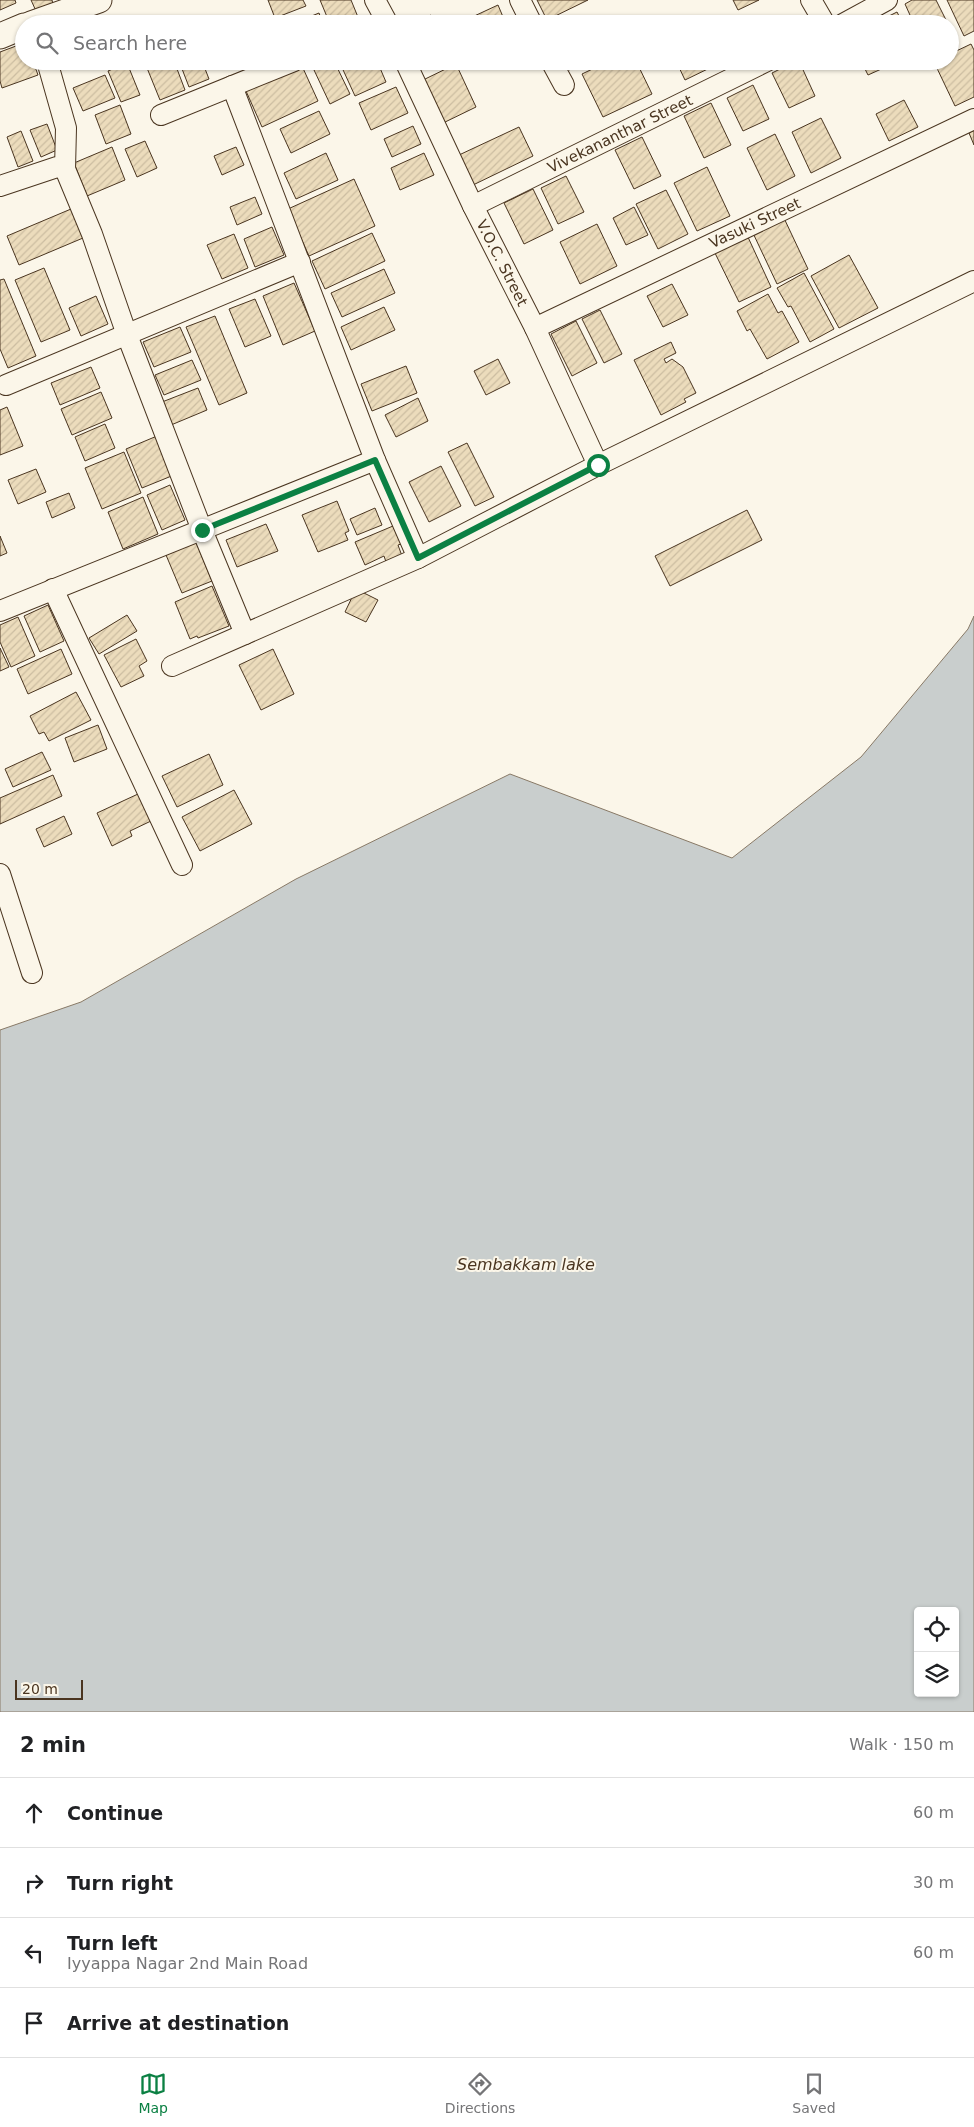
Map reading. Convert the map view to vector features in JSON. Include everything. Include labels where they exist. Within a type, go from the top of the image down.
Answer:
[{"type":"street","points":[[56,15],[99,0]]},
{"type":"street","points":[[375,0],[382,15]]},
{"type":"street","points":[[520,0],[528,15]]},
{"type":"street","points":[[811,0],[820,15]]},
{"type":"street","points":[[859,15],[887,0]]},
{"type":"street","points":[[0,36],[15,30]]},
{"type":"street","points":[[50,70],[66,128],[65,169],[92,234],[126,335],[245,634]]},
{"type":"street","points":[[161,115],[272,70]]},
{"type":"street","name":"V.O.C. Street","points":[[409,70],[473,206],[535,328],[598,465]]},
{"type":"street","points":[[556,70],[564,85]]},
{"type":"street","name":"Vivekananthar Street","points":[[473,206],[749,70]]},
{"type":"street","points":[[232,86],[375,460],[418,558]]},
{"type":"street","name":"Vasuki Street","points":[[535,328],[974,119]]},
{"type":"street","points":[[0,186],[57,167],[65,169]]},
{"type":"street","points":[[6,385],[300,262]]},
{"type":"street","points":[[172,666],[418,558],[598,465],[974,281]]},
{"type":"street","points":[[0,611],[375,460]]},
{"type":"street","points":[[53,589],[182,865]]},
{"type":"street","points":[[0,874],[32,973]]},
{"type":"water","name":"Sembakkam lake","points":[[974,616],[974,1712],[0,1712],[0,1030],[81,1002],[296,879],[510,774],[732,858],[861,757],[968,629]]},
{"type":"building","points":[[0,0],[15,0],[16,3],[0,10]]},
{"type":"building","points":[[31,0],[52,0],[53,4],[36,11]]},
{"type":"building","points":[[268,0],[303,0],[306,6],[283,15],[274,15]]},
{"type":"building","points":[[320,0],[351,0],[357,15],[326,15]]},
{"type":"building","points":[[537,0],[588,0],[557,15],[544,15]]},
{"type":"building","points":[[733,0],[759,0],[738,10]]},
{"type":"building","points":[[912,0],[936,0],[944,15],[910,15],[905,4]]},
{"type":"building","points":[[947,0],[974,0],[974,31],[964,36],[959,25],[959,15],[954,15]]},
{"type":"building","points":[[498,5],[502,15],[476,15]]},
{"type":"building","points":[[971,44],[974,50],[974,97],[955,106],[938,70],[959,70],[959,50]]},
{"type":"building","points":[[15,46],[15,70],[36,70],[38,75],[2,88],[0,81],[0,52]]},
{"type":"building","points":[[130,70],[140,95],[121,102],[108,71]]},
{"type":"building","points":[[148,70],[177,70],[185,90],[160,100]]},
{"type":"building","points":[[182,70],[206,70],[209,79],[189,87]]},
{"type":"building","points":[[293,70],[304,70],[318,101],[262,127],[246,91]]},
{"type":"building","points":[[314,70],[338,70],[350,94],[330,104]]},
{"type":"building","points":[[343,70],[381,70],[386,82],[355,96]]},
{"type":"building","points":[[444,70],[459,70],[476,107],[441,124],[421,81]]},
{"type":"building","points":[[590,70],[640,70],[652,94],[603,117],[582,74]]},
{"type":"building","points":[[680,70],[706,70],[685,80]]},
{"type":"building","points":[[778,70],[803,70],[815,96],[789,108],[772,73]]},
{"type":"building","points":[[866,70],[879,70],[868,75]]},
{"type":"building","points":[[105,75],[115,98],[83,111],[73,88]]},
{"type":"building","points":[[753,85],[769,119],[743,131],[727,98]]},
{"type":"building","points":[[396,87],[408,113],[371,130],[359,103]]},
{"type":"building","points":[[904,100],[918,127],[889,141],[876,114]]},
{"type":"building","points":[[711,103],[731,145],[704,158],[684,116]]},
{"type":"building","points":[[120,105],[131,134],[106,144],[95,115]]},
{"type":"building","points":[[319,111],[330,134],[291,153],[280,129]]},
{"type":"building","points":[[821,118],[841,158],[811,173],[792,132]]},
{"type":"building","points":[[47,124],[57,150],[41,157],[30,130]]},
{"type":"building","points":[[413,126],[421,144],[392,157],[384,139]]},
{"type":"building","points":[[519,127],[533,156],[473,185],[459,155]]},
{"type":"building","points":[[974,130],[974,145],[969,133]]},
{"type":"building","points":[[21,131],[33,161],[18,167],[7,137]]},
{"type":"building","points":[[775,134],[795,176],[767,190],[747,148]]},
{"type":"building","points":[[642,137],[661,176],[634,189],[615,150]]},
{"type":"building","points":[[145,141],[157,168],[137,177],[125,149]]},
{"type":"building","points":[[112,147],[125,180],[87,196],[74,163]]},
{"type":"building","points":[[236,147],[244,165],[222,175],[214,156]]},
{"type":"building","points":[[326,153],[338,180],[296,199],[284,173]]},
{"type":"building","points":[[424,153],[434,175],[400,190],[391,168]]},
{"type":"building","points":[[707,167],[730,216],[697,231],[674,183]]},
{"type":"building","points":[[566,176],[584,212],[558,224],[541,188]]},
{"type":"building","points":[[354,179],[375,226],[309,256],[288,209]]},
{"type":"building","points":[[533,189],[553,230],[524,244],[504,203]]},
{"type":"building","points":[[666,190],[688,234],[658,249],[636,204]]},
{"type":"building","points":[[255,197],[262,214],[237,225],[230,207]]},
{"type":"building","points":[[634,207],[648,235],[626,245],[613,218]]},
{"type":"building","points":[[71,209],[83,238],[19,265],[7,236]]},
{"type":"building","points":[[783,216],[808,269],[777,284],[752,231]]},
{"type":"building","points":[[597,224],[617,266],[580,284],[560,242]]},
{"type":"building","points":[[272,227],[284,255],[255,267],[244,239]]},
{"type":"building","points":[[372,233],[385,261],[325,289],[312,261]]},
{"type":"building","points":[[234,234],[248,268],[222,279],[207,245]]},
{"type":"building","points":[[747,235],[771,287],[739,302],[714,251]]},
{"type":"building","points":[[849,255],[878,308],[839,328],[811,276]]},
{"type":"building","points":[[44,268],[70,330],[41,342],[15,280]]},
{"type":"building","points":[[384,269],[395,293],[342,317],[331,293]]},
{"type":"building","points":[[804,273],[834,329],[810,342],[791,306],[788,307],[777,288]]},
{"type":"building","points":[[4,279],[36,356],[8,368],[0,349],[0,280]]},
{"type":"building","points":[[294,283],[315,331],[283,345],[263,296]]},
{"type":"building","points":[[672,284],[688,315],[663,327],[647,296]]},
{"type":"building","points":[[768,294],[778,313],[782,311],[799,342],[767,359],[750,329],[747,331],[737,311]]},
{"type":"building","points":[[96,296],[108,324],[81,336],[69,308]]},
{"type":"building","points":[[255,299],[271,336],[245,347],[229,309]]},
{"type":"building","points":[[384,307],[395,330],[351,350],[341,327]]},
{"type":"building","points":[[600,310],[622,354],[604,363],[582,319]]},
{"type":"building","points":[[215,316],[247,393],[219,405],[186,327]]},
{"type":"building","points":[[576,321],[597,363],[572,376],[551,334]]},
{"type":"building","points":[[180,327],[191,352],[154,367],[143,342]]},
{"type":"building","points":[[671,342],[676,353],[664,359],[666,363],[672,359],[683,367],[696,393],[684,399],[686,402],[661,415],[634,360]]},
{"type":"building","points":[[498,359],[510,383],[486,395],[474,371]]},
{"type":"building","points":[[192,360],[201,380],[164,395],[155,375]]},
{"type":"building","points":[[406,366],[417,393],[372,411],[361,384]]},
{"type":"building","points":[[91,367],[100,388],[60,405],[51,383]]},
{"type":"building","points":[[198,388],[207,410],[171,425],[162,402]]},
{"type":"building","points":[[101,392],[112,418],[72,435],[61,409]]},
{"type":"building","points":[[418,398],[428,421],[396,437],[385,415]]},
{"type":"building","points":[[7,407],[23,446],[0,455],[0,410]]},
{"type":"building","points":[[105,424],[115,448],[85,461],[75,437]]},
{"type":"building","points":[[157,436],[174,475],[142,488],[126,449]]},
{"type":"building","points":[[467,443],[494,497],[475,506],[448,452]]},
{"type":"building","points":[[124,452],[141,493],[102,509],[85,468]]},
{"type":"building","points":[[441,466],[461,506],[429,522],[409,482]]},
{"type":"building","points":[[36,469],[46,492],[18,504],[8,480]]},
{"type":"building","points":[[170,485],[185,520],[162,530],[147,495]]},
{"type":"building","points":[[69,493],[75,508],[52,518],[46,502]]},
{"type":"building","points":[[143,497],[158,534],[123,549],[108,512]]},
{"type":"building","points":[[337,501],[349,531],[345,533],[348,540],[318,552],[302,515]]},
{"type":"building","points":[[375,508],[382,525],[357,535],[350,519]]},
{"type":"building","points":[[747,510],[762,540],[670,586],[655,556]]},
{"type":"building","points":[[266,524],[278,551],[237,567],[226,540]]},
{"type":"building","points":[[393,526],[401,544],[398,545],[402,556],[386,562],[384,556],[365,565],[355,542]]},
{"type":"building","points":[[0,536],[7,553],[0,556]]},
{"type":"building","points":[[196,542],[212,581],[182,593],[166,555]]},
{"type":"building","points":[[212,586],[229,626],[198,638],[197,636],[190,639],[175,602]]},
{"type":"building","points":[[356,589],[378,600],[366,622],[345,612]]},
{"type":"building","points":[[48,605],[64,641],[40,652],[24,616]]},
{"type":"building","points":[[127,615],[137,631],[99,654],[89,638]]},
{"type":"building","points":[[18,617],[35,656],[11,667],[0,642],[0,625]]},
{"type":"building","points":[[136,639],[147,661],[139,666],[144,676],[121,687],[104,655]]},
{"type":"building","points":[[0,648],[9,667],[0,671]]},
{"type":"building","points":[[61,649],[72,674],[28,694],[17,669]]},
{"type":"building","points":[[273,649],[294,694],[261,710],[239,665]]},
{"type":"building","points":[[76,692],[91,720],[49,741],[44,732],[39,734],[30,716]]},
{"type":"building","points":[[98,725],[107,749],[74,762],[65,738]]},
{"type":"building","points":[[42,752],[51,770],[13,787],[5,769]]},
{"type":"building","points":[[209,754],[223,785],[177,807],[162,776]]},
{"type":"building","points":[[53,775],[62,796],[0,824],[0,798]]},
{"type":"building","points":[[234,790],[252,824],[200,851],[182,817]]},
{"type":"building","points":[[138,794],[151,821],[130,831],[132,836],[112,846],[97,813]]},
{"type":"building","points":[[64,816],[72,834],[44,847],[36,829]]},
{"type":"route","points":[[202,530],[375,460],[418,558],[598,465]]}]
